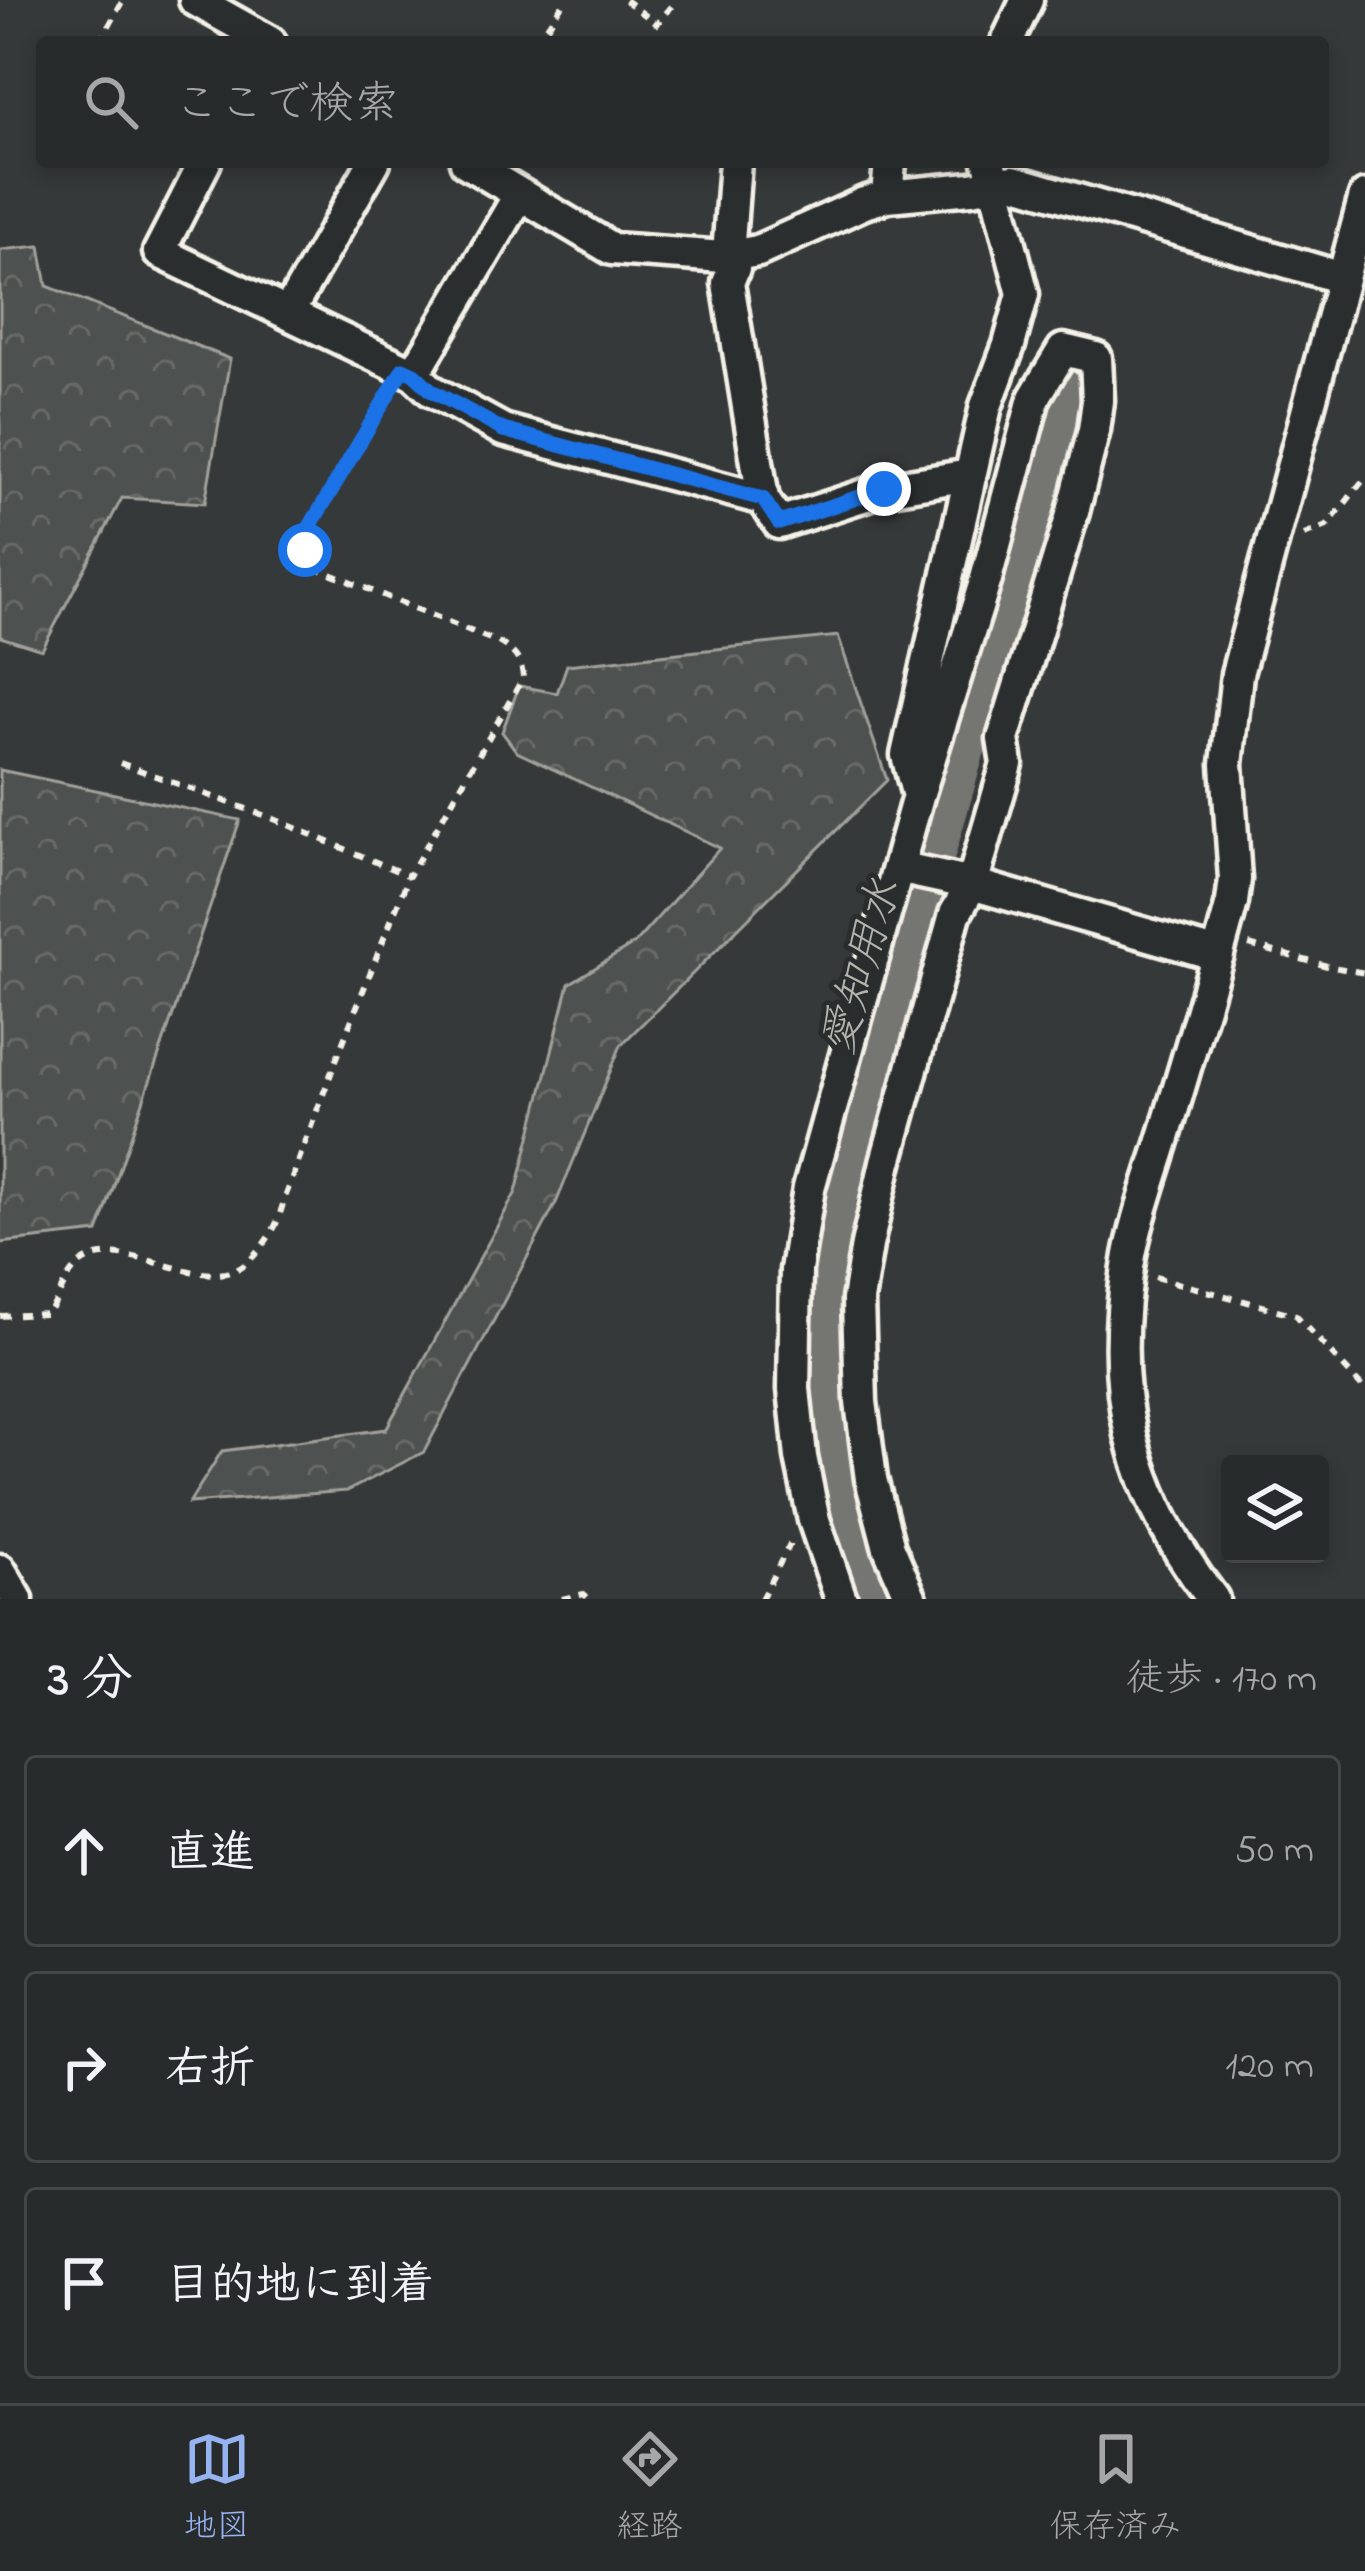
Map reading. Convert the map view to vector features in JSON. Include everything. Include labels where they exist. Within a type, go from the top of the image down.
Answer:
[{"type":"street","points":[[195,0],[259,36]]},
{"type":"street","points":[[1010,36],[1028,0]]},
{"type":"street","points":[[202,168],[159,252],[408,371],[432,391],[503,430],[763,499]]},
{"type":"street","points":[[288,314],[371,168]]},
{"type":"street","points":[[476,168],[612,249],[724,257],[758,251],[864,202],[992,173],[1342,278]]},
{"type":"street","points":[[735,168],[729,242],[734,268],[728,283],[763,499],[779,523],[884,489],[970,475]]},
{"type":"street","points":[[887,196],[889,168]]},
{"type":"street","points":[[918,796],[907,755],[986,406],[1023,294],[992,173]]},
{"type":"street","points":[[408,371],[520,194]]},
{"type":"street","points":[[1213,1599],[1174,1544],[1132,1449],[1122,1349],[1131,1250],[1220,946],[1235,879],[1227,764],[1237,674],[1365,196]]},
{"type":"street","points":[[842,1599],[814,1520],[794,1388],[796,1270],[809,1188],[905,870],[918,796],[986,579],[1034,398],[1063,350],[1096,358],[1094,430],[1004,739],[1006,764],[964,882],[886,1162],[858,1300],[861,1402],[871,1478],[889,1548],[911,1599]]},
{"type":"street","points":[[905,870],[1220,946]]},
{"type":"street","points":[[0,1570],[17,1599]]},
{"type":"path","points":[[103,36],[122,0]]},
{"type":"path","points":[[541,36],[565,0]]},
{"type":"path","points":[[625,0],[657,24],[677,0]]},
{"type":"path","points":[[0,1316],[48,1314],[70,1274],[90,1258],[133,1257],[187,1272],[230,1273],[243,1267],[274,1228],[409,876],[524,678],[515,653],[500,643],[316,568],[305,550],[305,535],[408,371]]},
{"type":"path","points":[[1275,535],[1286,538],[1327,526],[1365,478]]},
{"type":"path","points":[[120,763],[274,819],[409,876]]},
{"type":"path","points":[[1220,946],[1365,974]]},
{"type":"path","points":[[1129,1270],[1296,1315],[1365,1390]]},
{"type":"path","points":[[761,1599],[789,1546],[814,1520]]},
{"type":"path","points":[[562,1599],[584,1594],[589,1599]]},
{"type":"green space","points":[[40,246],[47,286],[230,359],[205,503],[122,498],[42,650],[0,637],[0,250]]},
{"type":"green space","points":[[838,636],[887,780],[621,1045],[556,1203],[424,1452],[347,1491],[189,1503],[222,1451],[386,1429],[516,1192],[569,984],[635,943],[720,848],[517,752],[502,732],[519,686],[557,693],[567,665]]},
{"type":"green space","points":[[0,770],[240,820],[98,1232],[0,1243]]},
{"type":"waterway","name":"愛知用水","points":[[876,1599],[847,1516],[826,1400],[825,1329],[839,1203],[1078,366]]},
{"type":"route","points":[[305,550],[305,535],[403,369],[432,391],[503,430],[763,499],[779,523],[884,489]]}]
